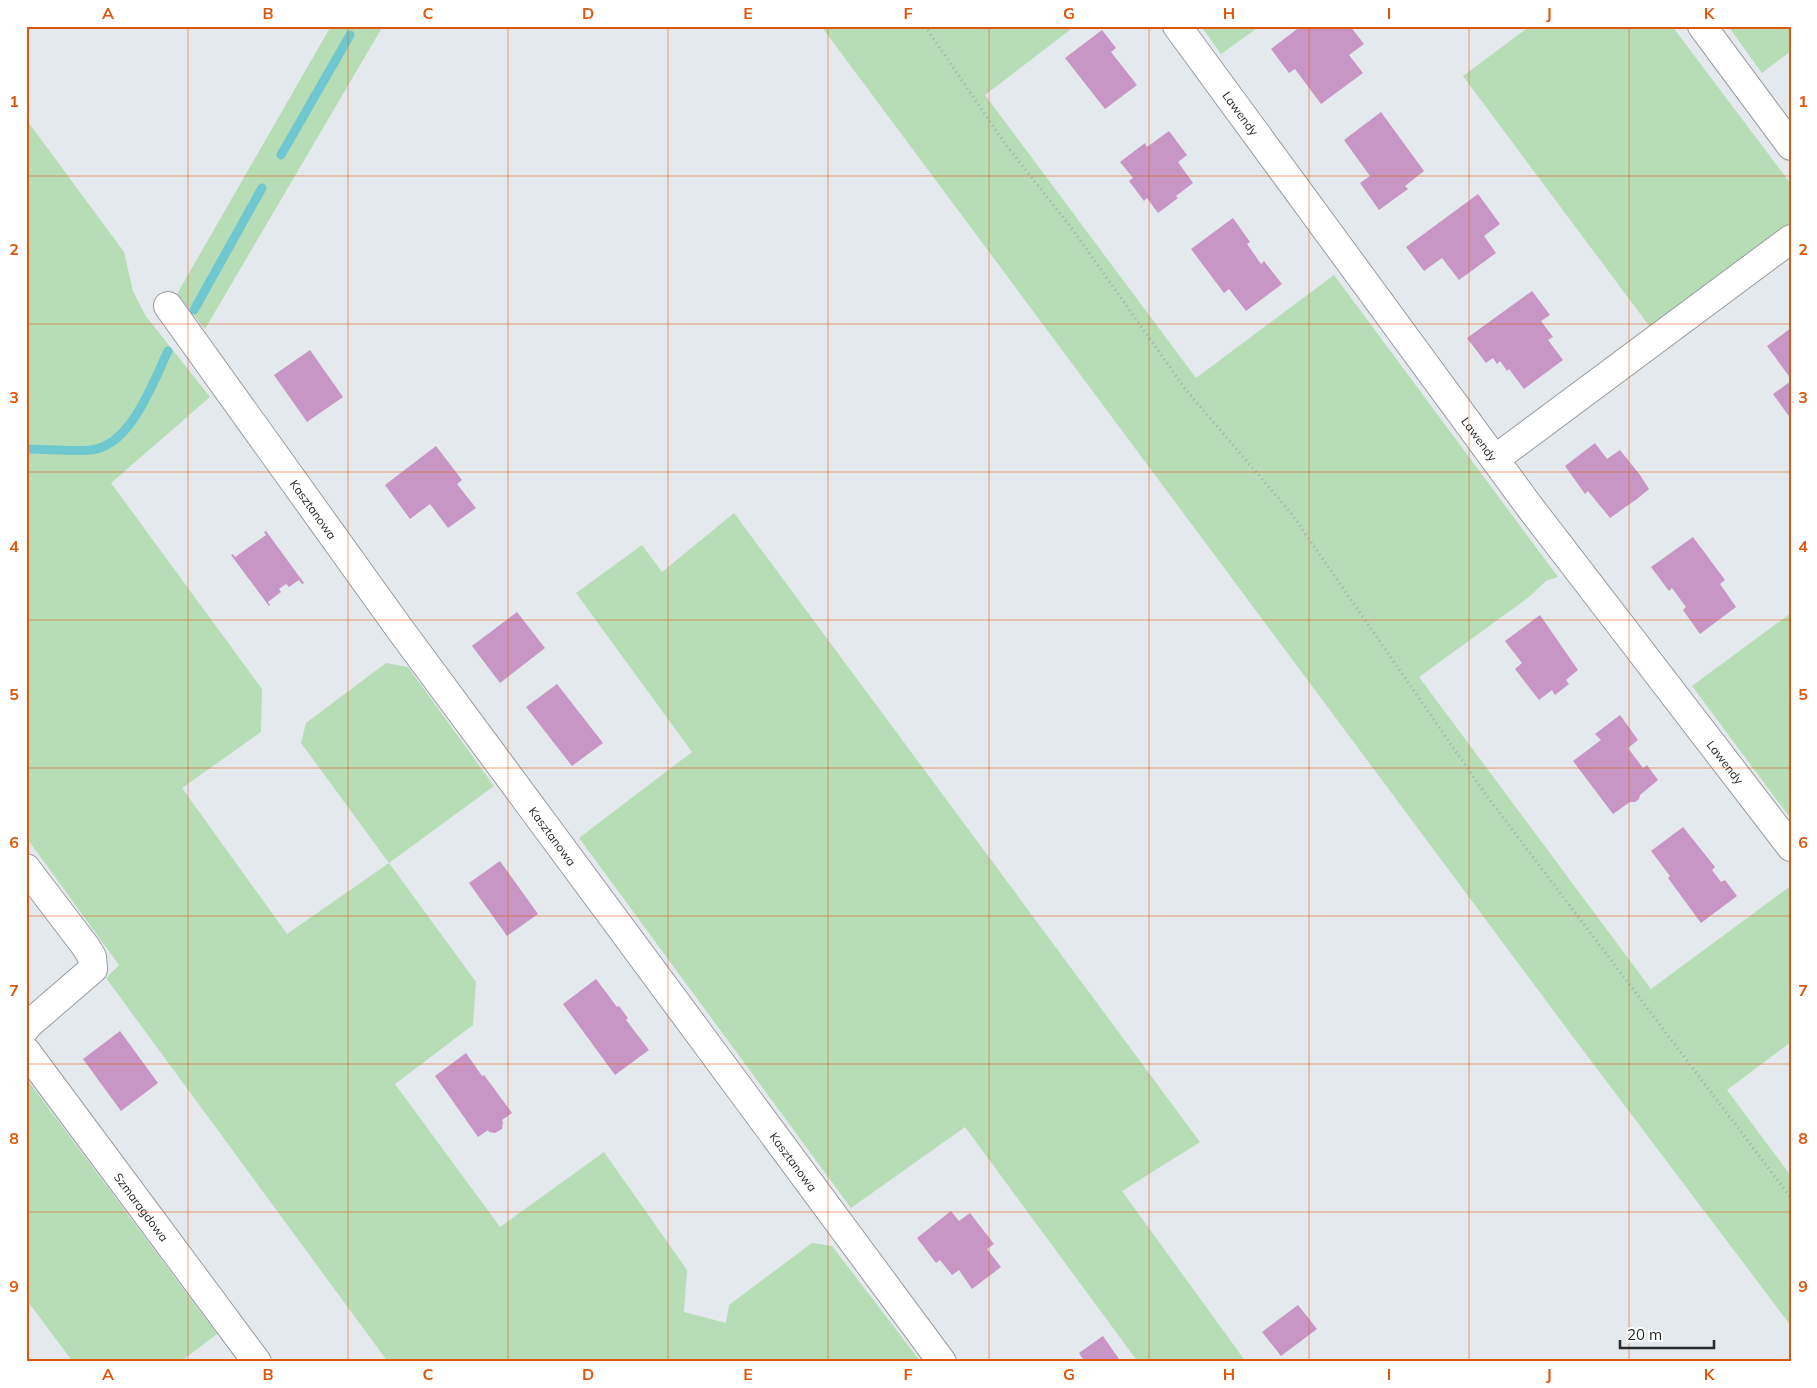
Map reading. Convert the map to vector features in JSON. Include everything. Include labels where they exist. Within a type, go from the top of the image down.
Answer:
[{"type":"street","name":"Lawendy","points":[[1177,26],[1535,514],[1791,847]]},
{"type":"street","points":[[1702,26],[1791,146]]},
{"type":"street","points":[[1495,459],[1791,239]]},
{"type":"street","name":"Kasztanowa","points":[[168,306],[411,644],[942,1362]]},
{"type":"street","points":[[26,868],[89,952],[92,957],[93,969],[26,1028]]},
{"type":"street","name":"Szmaragdowa","points":[[26,1051],[257,1362]]},
{"type":"path","points":[[925,26],[1003,140],[1073,230],[1186,390],[1291,513],[1486,795],[1791,1198]]},
{"type":"green space","points":[[331,26],[383,26],[205,329],[177,294]]},
{"type":"green space","points":[[821,26],[1075,26],[985,95],[1196,378],[1334,275],[1558,577],[1546,581],[1529,597],[1419,677],[1651,989],[1789,887],[1791,890],[1791,1042],[1727,1090],[1791,1176],[1791,1326],[1576,1041]]},
{"type":"green space","points":[[1201,26],[1260,26],[1221,54]]},
{"type":"green space","points":[[1530,26],[1672,26],[1791,184],[1791,222],[1650,327],[1463,76]]},
{"type":"green space","points":[[1728,26],[1791,26],[1791,51],[1762,73]]},
{"type":"green space","points":[[26,119],[124,252],[133,291],[145,315],[210,397],[111,483],[262,689],[261,732],[182,788],[287,934],[389,863],[476,982],[473,1025],[395,1084],[500,1227],[604,1152],[687,1270],[684,1312],[726,1323],[729,1305],[812,1243],[832,1246],[921,1362],[388,1362],[106,978],[119,965],[26,837]]},
{"type":"green space","points":[[734,513],[1200,1142],[1122,1191],[1246,1362],[1138,1362],[965,1127],[851,1208],[579,838],[692,752],[576,593],[642,545],[662,572]]},
{"type":"green space","points":[[1791,613],[1791,819],[1692,686]]},
{"type":"green space","points":[[386,663],[408,667],[494,786],[389,863],[301,743],[306,723]]},
{"type":"green space","points":[[26,1078],[217,1334],[180,1362],[73,1362],[26,1299]]},
{"type":"building","points":[[1301,26],[1350,26],[1364,44],[1349,55],[1363,73],[1321,104],[1295,69],[1289,73],[1271,49]]},
{"type":"building","points":[[1102,30],[1116,48],[1111,52],[1137,85],[1105,109],[1065,58]]},
{"type":"building","points":[[1381,112],[1424,171],[1405,186],[1408,189],[1379,210],[1360,183],[1370,176],[1344,140]]},
{"type":"building","points":[[1169,131],[1187,155],[1178,162],[1193,183],[1176,196],[1178,198],[1158,213],[1147,198],[1144,201],[1129,181],[1133,178],[1120,162],[1145,143],[1147,147]]},
{"type":"building","points":[[1478,194],[1500,224],[1484,236],[1496,253],[1459,280],[1442,258],[1424,271],[1406,247]]},
{"type":"building","points":[[1233,218],[1250,242],[1247,244],[1261,264],[1264,261],[1282,284],[1246,311],[1229,289],[1224,293],[1191,249]]},
{"type":"building","points":[[1532,291],[1550,315],[1541,321],[1553,337],[1548,340],[1563,360],[1524,389],[1509,369],[1507,371],[1500,361],[1497,364],[1493,358],[1486,363],[1467,338]]},
{"type":"building","points":[[1791,328],[1791,379],[1767,346]]},
{"type":"building","points":[[310,350],[343,397],[307,422],[274,375]]},
{"type":"building","points":[[1791,381],[1791,419],[1773,394]]},
{"type":"building","points":[[1595,443],[1607,459],[1620,450],[1649,489],[1610,518],[1588,491],[1585,494],[1565,466]]},
{"type":"building","points":[[436,446],[462,480],[457,484],[476,508],[448,528],[430,504],[410,519],[385,485]]},
{"type":"building","points":[[266,531],[304,583],[302,584],[299,580],[289,587],[286,584],[279,589],[281,592],[268,602],[269,606],[231,555],[233,554],[235,557],[266,535],[264,532]]},
{"type":"building","points":[[1693,537],[1725,580],[1720,584],[1736,607],[1700,634],[1683,610],[1686,607],[1672,588],[1669,591],[1651,567]]},
{"type":"building","points":[[517,612],[545,648],[500,683],[472,646]]},
{"type":"building","points":[[1540,615],[1578,670],[1566,680],[1569,684],[1555,695],[1552,690],[1539,700],[1515,669],[1522,663],[1505,641]]},
{"type":"building","points":[[557,684],[603,743],[572,766],[526,707]]},
{"type":"building","points":[[1620,715],[1638,740],[1628,748],[1643,768],[1647,765],[1658,780],[1640,795],[1639,799],[1635,802],[1630,802],[1613,814],[1573,761],[1601,740],[1595,734]]},
{"type":"building","points":[[1683,827],[1715,867],[1712,870],[1721,882],[1725,880],[1737,896],[1701,923],[1651,851]]},
{"type":"building","points":[[500,861],[538,914],[507,936],[469,883]]},
{"type":"building","points":[[596,979],[617,1007],[619,1006],[628,1018],[626,1020],[649,1050],[615,1075],[563,1004]]},
{"type":"building","points":[[120,1031],[158,1083],[121,1111],[83,1059]]},
{"type":"building","points":[[466,1053],[512,1113],[502,1120],[502,1129],[495,1133],[488,1130],[478,1137],[435,1076]]},
{"type":"building","points":[[951,1211],[959,1221],[970,1213],[994,1244],[987,1249],[1001,1267],[972,1289],[959,1270],[952,1275],[940,1260],[936,1263],[917,1238]]},
{"type":"building","points":[[1298,1305],[1317,1329],[1281,1356],[1262,1332]]},
{"type":"building","points":[[1103,1336],[1121,1362],[1085,1362],[1079,1353]]},
{"type":"waterway","points":[[281,155],[350,35]]},
{"type":"waterway","points":[[194,310],[262,188]]},
{"type":"waterway","points":[[26,449],[75,451],[91,450],[105,446],[118,437],[139,411],[168,351]]}]
